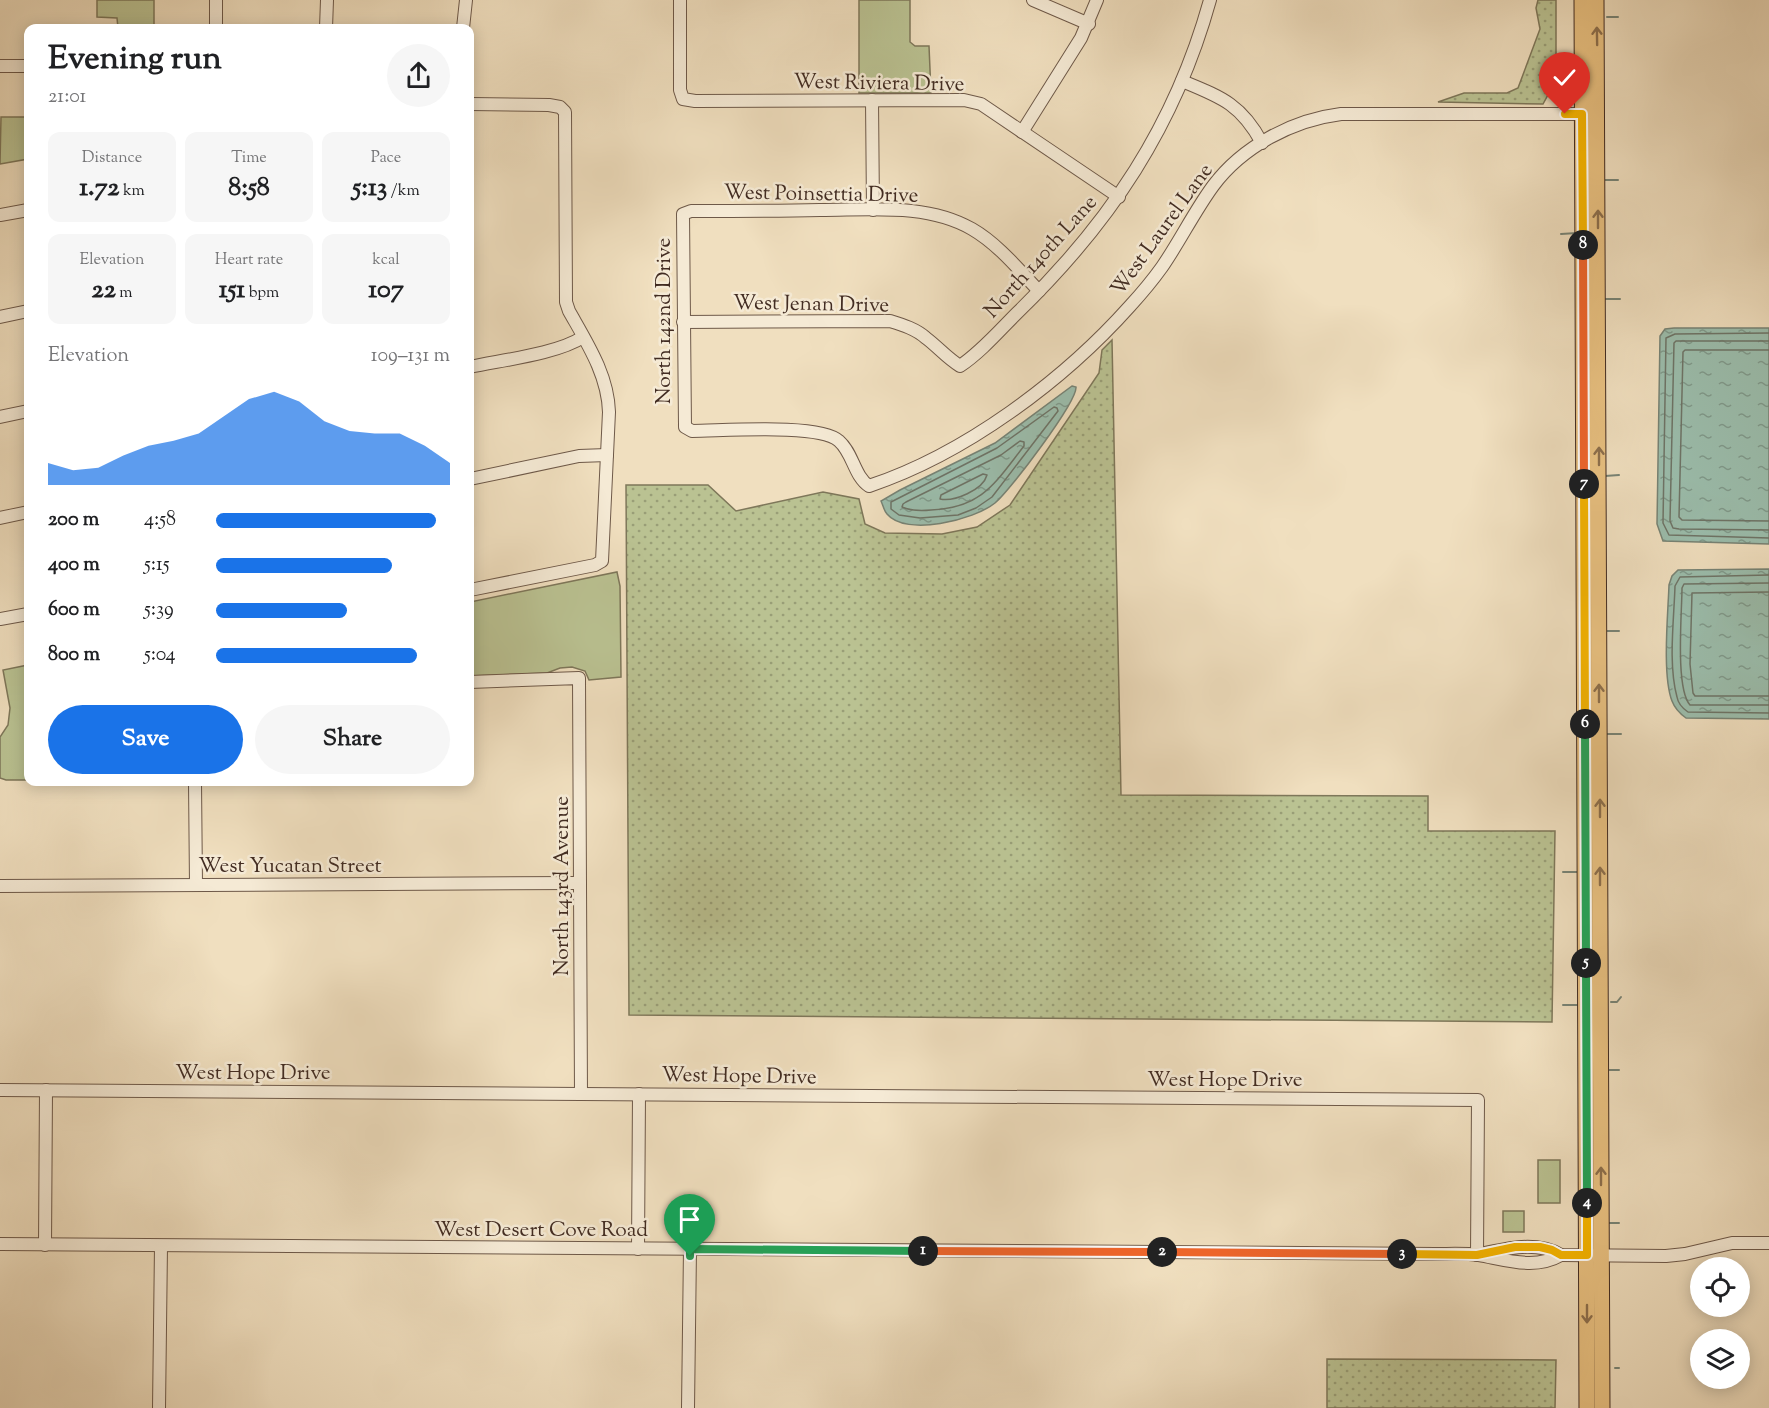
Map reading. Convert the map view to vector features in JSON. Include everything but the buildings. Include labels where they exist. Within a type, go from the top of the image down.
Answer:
[{"type":"main road","points":[[1582,0],[1590,114]]},
{"type":"main road","points":[[1587,1408],[1594,1255],[1600,992],[1592,772],[1590,114],[1596,0]]},
{"type":"main road","points":[[1592,772],[1585,890],[1594,1255],[1602,1408]]},
{"type":"main road","points":[[1585,890],[1591,903],[1592,979],[1600,992]]},
{"type":"main road","points":[[1587,1379],[1593,1387],[1593,1408]]},
{"type":"street","points":[[216,0],[216,24]]},
{"type":"street","points":[[326,24],[327,0]]},
{"type":"street","points":[[463,24],[466,0]]},
{"type":"street","name":"West Riviera Drive","points":[[680,0],[680,90],[683,99],[695,101],[964,99],[981,104],[1119,197]]},
{"type":"street","points":[[1033,0],[1089,24]]},
{"type":"street","points":[[1022,132],[1089,24],[1097,0]]},
{"type":"street","name":"North 140th Lane","points":[[960,366],[1039,291],[1074,253],[1119,197],[1148,148],[1182,81],[1197,46],[1210,0]]},
{"type":"street","points":[[0,66],[24,66]]},
{"type":"street","points":[[1182,81],[1238,109],[1246,117],[1262,143]]},
{"type":"street","points":[[872,100],[873,210]]},
{"type":"street","points":[[474,104],[549,105],[560,107],[565,112],[566,302],[601,371],[607,390],[609,412],[602,561],[595,565],[474,589]]},
{"type":"street","name":"West Laurel Lane","points":[[685,427],[692,431],[805,430],[824,433],[840,441],[851,455],[862,481],[869,486],[942,454],[970,438],[1025,402],[1068,367],[1111,326],[1161,268],[1213,186],[1229,168],[1276,134],[1306,121],[1341,114],[1590,114]]},
{"type":"street","name":"West Poinsettia Drive","points":[[683,214],[691,211],[873,210],[927,213],[956,221],[973,230],[998,249],[1039,291]]},
{"type":"street","points":[[0,215],[24,211]]},
{"type":"street","name":"North 142nd Drive","points":[[683,214],[685,427]]},
{"type":"street","points":[[0,317],[24,312]]},
{"type":"street","name":"West Jenan Drive","points":[[683,322],[890,321],[919,333],[960,366]]},
{"type":"street","points":[[474,366],[559,348],[583,337]]},
{"type":"street","points":[[0,417],[24,412]]},
{"type":"street","points":[[474,478],[579,456],[607,455]]},
{"type":"street","points":[[0,518],[24,513]]},
{"type":"street","points":[[0,620],[24,615]]},
{"type":"street","name":"North 143rd Avenue","points":[[474,682],[579,678],[581,1094]]},
{"type":"street","points":[[195,786],[196,885]]},
{"type":"street","name":"West Yucatan Street","points":[[0,886],[580,883]]},
{"type":"street","name":"West Hope Drive","points":[[0,1090],[1478,1100],[1477,1255]]},
{"type":"street","points":[[45,1245],[46,1090]]},
{"type":"street","points":[[638,1249],[639,1094]]},
{"type":"street","name":"West Desert Cove Road","points":[[0,1244],[1477,1255],[1530,1263],[1550,1262],[1561,1255],[1666,1256],[1732,1243],[1769,1243]]},
{"type":"street","points":[[159,1408],[161,1246]]},
{"type":"street","points":[[688,1408],[690,1249]]},
{"type":"shaded area","points":[[97,0],[154,0],[154,24],[118,24],[117,18],[97,17]]},
{"type":"shaded area","points":[[859,0],[910,0],[910,42],[915,46],[929,46],[931,93],[859,93]]},
{"type":"shaded area","points":[[1538,0],[1556,0],[1556,80],[1543,104],[1438,102],[1464,93],[1507,93],[1518,88],[1540,29],[1536,8]]},
{"type":"shaded area","points":[[1,117],[24,117],[24,160],[0,164]]},
{"type":"shaded area","points":[[1112,340],[1121,795],[1428,796],[1428,831],[1555,831],[1552,1022],[629,1015],[626,485],[708,485],[736,511],[823,492],[859,499],[865,524],[885,533],[942,534],[977,527],[1010,505],[1099,373],[1102,350]]},
{"type":"shaded area","points":[[617,572],[620,586],[621,677],[589,680],[585,671],[572,667],[560,668],[547,673],[474,676],[474,601]]},
{"type":"shaded area","points":[[24,666],[24,780],[0,778],[0,737],[8,725],[10,708],[3,670]]},
{"type":"shaded area","points":[[1538,1160],[1560,1160],[1560,1203],[1538,1203]]},
{"type":"shaded area","points":[[1503,1211],[1524,1211],[1524,1232],[1503,1232]]},
{"type":"shaded area","points":[[1327,1359],[1556,1360],[1555,1408],[1327,1408]]},
{"type":"water","points":[[1769,328],[1769,544],[1663,541],[1657,524],[1660,336],[1665,329]]},
{"type":"water","points":[[1072,386],[1076,387],[1073,396],[1055,427],[995,503],[957,520],[924,525],[896,521],[886,513],[881,501],[995,443]]},
{"type":"water","points":[[1769,569],[1769,719],[1686,718],[1673,704],[1667,676],[1669,585],[1672,576],[1678,570]]},
{"type":"waterway","points":[[1607,17],[1618,17]]},
{"type":"waterway","points":[[1604,180],[1618,180]]},
{"type":"waterway","points":[[1561,234],[1577,233]]},
{"type":"waterway","points":[[1604,299],[1620,299]]},
{"type":"waterway","points":[[1605,476],[1619,475]]},
{"type":"waterway","points":[[1606,631],[1619,631]]},
{"type":"waterway","points":[[1606,734],[1621,734]]},
{"type":"waterway","points":[[1563,872],[1579,872]]},
{"type":"waterway","points":[[1611,1002],[1617,1002],[1621,997]]},
{"type":"waterway","points":[[1563,1005],[1580,1005]]},
{"type":"waterway","points":[[1608,1070],[1619,1070]]},
{"type":"waterway","points":[[1609,1223],[1619,1223]]},
{"type":"route","points":[[690,1256],[690,1249],[1477,1255],[1515,1247],[1540,1247],[1561,1255],[1587,1255],[1582,114],[1565,114]]}]
